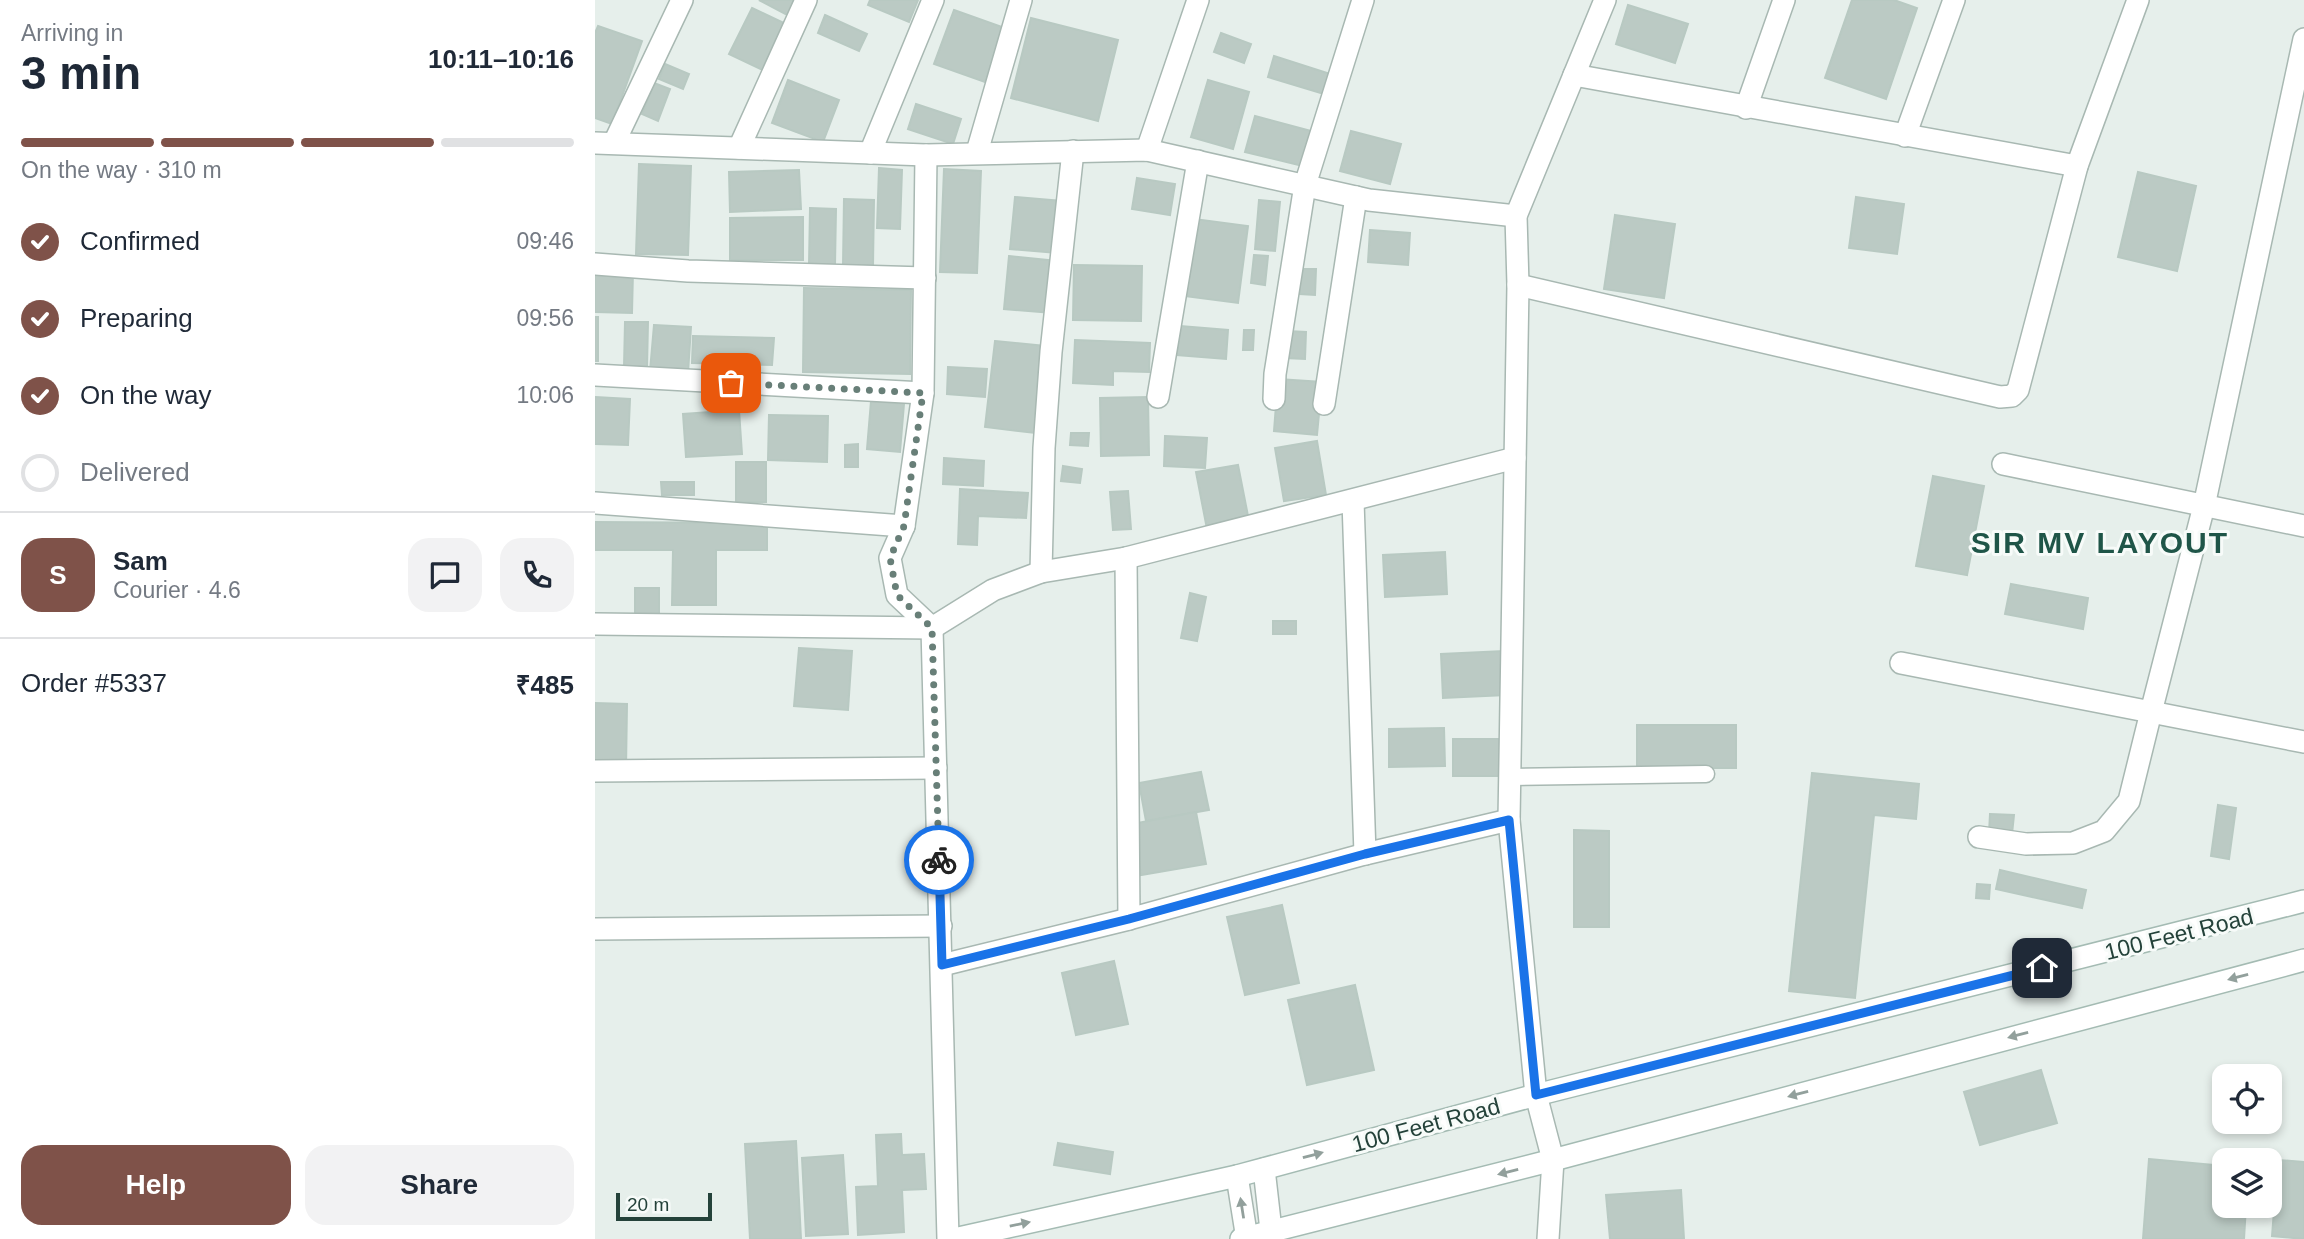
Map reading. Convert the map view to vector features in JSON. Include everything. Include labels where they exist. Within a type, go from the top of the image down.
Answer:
[{"type":"street","points":[[682,0],[604,143],[926,155],[1147,150],[1356,197],[1516,216]]},
{"type":"street","points":[[739,148],[806,0]]},
{"type":"street","points":[[870,153],[933,0]]},
{"type":"street","points":[[977,152],[1021,0]]},
{"type":"street","points":[[1147,150],[1198,0]]},
{"type":"street","points":[[1274,399],[1275,374],[1305,185],[1363,0]]},
{"type":"street","points":[[1548,1239],[1553,1160],[1536,1095],[1509,820],[1518,285],[1516,216],[1605,0]]},
{"type":"street","points":[[1746,108],[1784,0]]},
{"type":"street","points":[[1905,136],[1954,0]]},
{"type":"street","points":[[1518,285],[2000,397],[2012,396],[2018,390],[2077,166],[2138,0]]},
{"type":"street","points":[[1979,837],[2026,844],[2073,843],[2104,831],[2129,802],[2204,506],[2295,127],[2304,39]]},
{"type":"street","points":[[1574,75],[2077,166]]},
{"type":"street","points":[[1041,572],[1044,448],[1073,151]]},
{"type":"street","points":[[926,155],[923,393],[904,526],[890,558],[897,595],[932,628],[948,1239]]},
{"type":"street","points":[[1158,397],[1198,161]]},
{"type":"street","points":[[1324,404],[1356,197]]},
{"type":"street","points":[[595,264],[688,271],[925,278]]},
{"type":"street","points":[[595,375],[923,393]]},
{"type":"street","points":[[595,624],[932,628],[993,590],[1041,572],[1126,558],[1515,458]]},
{"type":"street","points":[[2003,464],[2304,526]]},
{"type":"street","points":[[1353,501],[1365,854]]},
{"type":"street","points":[[595,503],[904,526]]},
{"type":"street","points":[[1126,558],[1129,919]]},
{"type":"street","points":[[1901,663],[2304,742]]},
{"type":"street","points":[[595,771],[936,768]]},
{"type":"street","points":[[942,965],[1129,919],[1365,854],[1509,820]]},
{"type":"street","name":"100 Feet Road","points":[[954,1239],[1237,1176],[1536,1095],[2304,901]]},
{"type":"street","points":[[595,929],[941,926]]},
{"type":"street","points":[[1241,1239],[1272,1236],[2304,960]]},
{"type":"street","points":[[1264,1168],[1272,1236]]},
{"type":"street","points":[[1237,1176],[1247,1239]]},
{"type":"lane","points":[[1510,778],[1706,774]]},
{"type":"building","points":[[759,0],[797,0],[789,16]]},
{"type":"building","points":[[870,0],[918,0],[909,22],[868,5]]},
{"type":"building","points":[[1852,0],[1894,0],[1917,8],[1886,99],[1825,78]]},
{"type":"building","points":[[1628,5],[1688,24],[1675,63],[1616,44]]},
{"type":"building","points":[[752,8],[788,25],[765,71],[729,54]]},
{"type":"building","points":[[954,10],[1005,28],[985,82],[934,64]]},
{"type":"building","points":[[825,15],[867,34],[859,51],[818,33]]},
{"type":"building","points":[[1031,18],[1118,40],[1098,121],[1011,98]]},
{"type":"building","points":[[598,26],[642,41],[612,124],[595,118],[595,33]]},
{"type":"building","points":[[1221,33],[1251,44],[1244,63],[1214,52]]},
{"type":"building","points":[[1274,56],[1330,74],[1324,94],[1268,77]]},
{"type":"building","points":[[665,64],[689,74],[683,89],[659,79]]},
{"type":"building","points":[[788,80],[839,100],[823,142],[772,123]]},
{"type":"building","points":[[1208,80],[1249,92],[1233,149],[1191,137]]},
{"type":"building","points":[[654,83],[670,89],[658,121],[642,114]]},
{"type":"building","points":[[916,104],[961,119],[953,144],[908,129]]},
{"type":"building","points":[[1255,116],[1311,131],[1303,166],[1245,152]]},
{"type":"building","points":[[1351,131],[1401,144],[1390,184],[1340,171]]},
{"type":"building","points":[[639,164],[691,166],[688,255],[636,254]]},
{"type":"building","points":[[879,168],[902,170],[900,229],[877,228]]},
{"type":"building","points":[[944,169],[981,171],[977,273],[940,272]]},
{"type":"building","points":[[799,170],[801,209],[730,212],[729,172]]},
{"type":"building","points":[[2138,172],[2196,186],[2177,271],[2118,257]]},
{"type":"building","points":[[1137,178],[1175,184],[1170,215],[1132,209]]},
{"type":"building","points":[[1015,197],[1062,201],[1057,253],[1010,249]]},
{"type":"building","points":[[1856,197],[1904,204],[1897,254],[1849,248]]},
{"type":"building","points":[[844,199],[874,200],[873,266],[843,266]]},
{"type":"building","points":[[1259,200],[1280,202],[1275,251],[1255,249]]},
{"type":"building","points":[[810,208],[836,209],[835,265],[809,265]]},
{"type":"building","points":[[1615,215],[1675,224],[1664,298],[1604,289]]},
{"type":"building","points":[[803,217],[803,260],[730,260],[730,218]]},
{"type":"building","points":[[1194,219],[1248,226],[1238,303],[1184,296]]},
{"type":"building","points":[[1370,230],[1410,233],[1408,265],[1368,262]]},
{"type":"building","points":[[1254,255],[1268,256],[1265,285],[1251,283]]},
{"type":"building","points":[[1009,256],[1057,261],[1052,313],[1004,309]]},
{"type":"building","points":[[1074,265],[1142,266],[1141,321],[1073,320]]},
{"type":"building","points":[[1300,269],[1316,269],[1315,295],[1300,294]]},
{"type":"building","points":[[595,270],[633,271],[632,313],[595,312]]},
{"type":"building","points":[[804,288],[911,290],[910,374],[803,372]]},
{"type":"building","points":[[595,317],[598,317],[598,361],[595,361]]},
{"type":"building","points":[[625,322],[648,322],[647,368],[624,367]]},
{"type":"building","points":[[654,325],[691,327],[688,373],[650,371]]},
{"type":"building","points":[[1180,326],[1228,330],[1226,359],[1177,355]]},
{"type":"building","points":[[1244,330],[1254,330],[1253,350],[1243,350]]},
{"type":"building","points":[[1287,331],[1306,332],[1305,359],[1285,358]]},
{"type":"building","points":[[693,336],[774,338],[772,365],[692,363]]},
{"type":"building","points":[[1075,340],[1150,343],[1149,372],[1113,371],[1113,385],[1073,383]]},
{"type":"building","points":[[995,341],[1045,346],[1035,433],[985,427]]},
{"type":"building","points":[[948,367],[987,369],[985,397],[947,394]]},
{"type":"building","points":[[1278,379],[1322,382],[1317,435],[1274,431]]},
{"type":"building","points":[[595,397],[630,399],[628,445],[595,444]]},
{"type":"building","points":[[1148,397],[1149,455],[1101,456],[1100,398]]},
{"type":"building","points":[[871,401],[904,404],[900,452],[867,449]]},
{"type":"building","points":[[739,410],[742,454],[686,457],[683,414]]},
{"type":"building","points":[[769,415],[828,416],[827,462],[768,460]]},
{"type":"building","points":[[1071,433],[1089,433],[1088,446],[1070,445]]},
{"type":"building","points":[[1165,436],[1207,438],[1205,468],[1164,466]]},
{"type":"building","points":[[1317,441],[1326,495],[1284,501],[1275,448]]},
{"type":"building","points":[[858,444],[858,467],[845,467],[845,445]]},
{"type":"building","points":[[944,458],[984,461],[983,486],[943,484]]},
{"type":"building","points":[[736,462],[766,462],[766,502],[736,502]]},
{"type":"building","points":[[1238,465],[1249,521],[1207,529],[1196,472]]},
{"type":"building","points":[[1063,466],[1082,469],[1080,483],[1061,481]]},
{"type":"building","points":[[1933,476],[1984,486],[1967,575],[1916,566]]},
{"type":"building","points":[[661,482],[694,482],[694,495],[662,495]]},
{"type":"building","points":[[960,489],[1028,493],[1026,518],[978,516],[977,545],[958,544]]},
{"type":"building","points":[[1128,491],[1131,529],[1113,530],[1110,492]]},
{"type":"building","points":[[595,522],[767,523],[767,550],[716,550],[716,605],[672,605],[673,550],[595,550]]},
{"type":"building","points":[[1445,552],[1447,594],[1385,597],[1383,555]]},
{"type":"building","points":[[2011,584],[2088,598],[2083,629],[2005,614]]},
{"type":"building","points":[[635,588],[659,588],[659,617],[635,618]]},
{"type":"building","points":[[1190,593],[1206,597],[1197,641],[1181,638]]},
{"type":"building","points":[[1273,621],[1296,621],[1296,634],[1273,634]]},
{"type":"building","points":[[799,648],[852,651],[848,710],[794,706]]},
{"type":"building","points":[[1504,651],[1506,695],[1443,698],[1441,654]]},
{"type":"building","points":[[595,703],[627,704],[626,768],[595,767]]},
{"type":"building","points":[[1637,725],[1736,725],[1736,768],[1637,768]]},
{"type":"building","points":[[1444,728],[1445,766],[1389,767],[1389,729]]},
{"type":"building","points":[[1453,739],[1503,739],[1503,776],[1453,776]]},
{"type":"building","points":[[1201,772],[1209,810],[1146,821],[1139,783]]},
{"type":"building","points":[[1812,773],[1919,784],[1916,819],[1874,815],[1855,998],[1789,991]]},
{"type":"building","points":[[2218,805],[2236,808],[2229,859],[2211,856]]},
{"type":"building","points":[[1196,812],[1206,864],[1141,875],[1132,824]]},
{"type":"building","points":[[1990,814],[2014,815],[2012,834],[1989,833]]},
{"type":"building","points":[[1574,830],[1609,831],[1609,927],[1574,927]]},
{"type":"building","points":[[2000,870],[2086,890],[2082,908],[1996,889]]},
{"type":"building","points":[[1977,884],[1990,885],[1989,899],[1976,898]]},
{"type":"building","points":[[1282,905],[1299,983],[1245,995],[1227,917]]},
{"type":"building","points":[[1114,961],[1128,1024],[1076,1035],[1062,973]]},
{"type":"building","points":[[1355,985],[1374,1070],[1307,1085],[1288,1000]]},
{"type":"building","points":[[2041,1070],[2057,1123],[1980,1145],[1964,1092]]},
{"type":"building","points":[[901,1134],[902,1155],[924,1154],[926,1189],[902,1190],[904,1232],[858,1235],[856,1187],[878,1186],[876,1135]]},
{"type":"building","points":[[796,1141],[801,1239],[750,1239],[745,1144]]},
{"type":"building","points":[[1058,1143],[1113,1152],[1110,1174],[1054,1165]]},
{"type":"building","points":[[843,1155],[848,1234],[806,1236],[802,1158]]},
{"type":"building","points":[[2149,1159],[2212,1165],[2212,1218],[2245,1218],[2244,1239],[2143,1239]]},
{"type":"building","points":[[2282,1160],[2304,1162],[2304,1239],[2272,1236],[2273,1218],[2282,1218]]},
{"type":"building","points":[[1681,1190],[1684,1239],[1610,1239],[1606,1195]]},
{"type":"way so far","points":[[731,383],[923,393],[904,526],[890,558],[897,595],[932,628],[939,860]]},
{"type":"district","name":"SIR MV LAYOUT","points":[[2100,543]]},
{"type":"route","points":[[939,860],[942,965],[1129,919],[1365,854],[1509,820],[1536,1095],[2042,968]]}]
